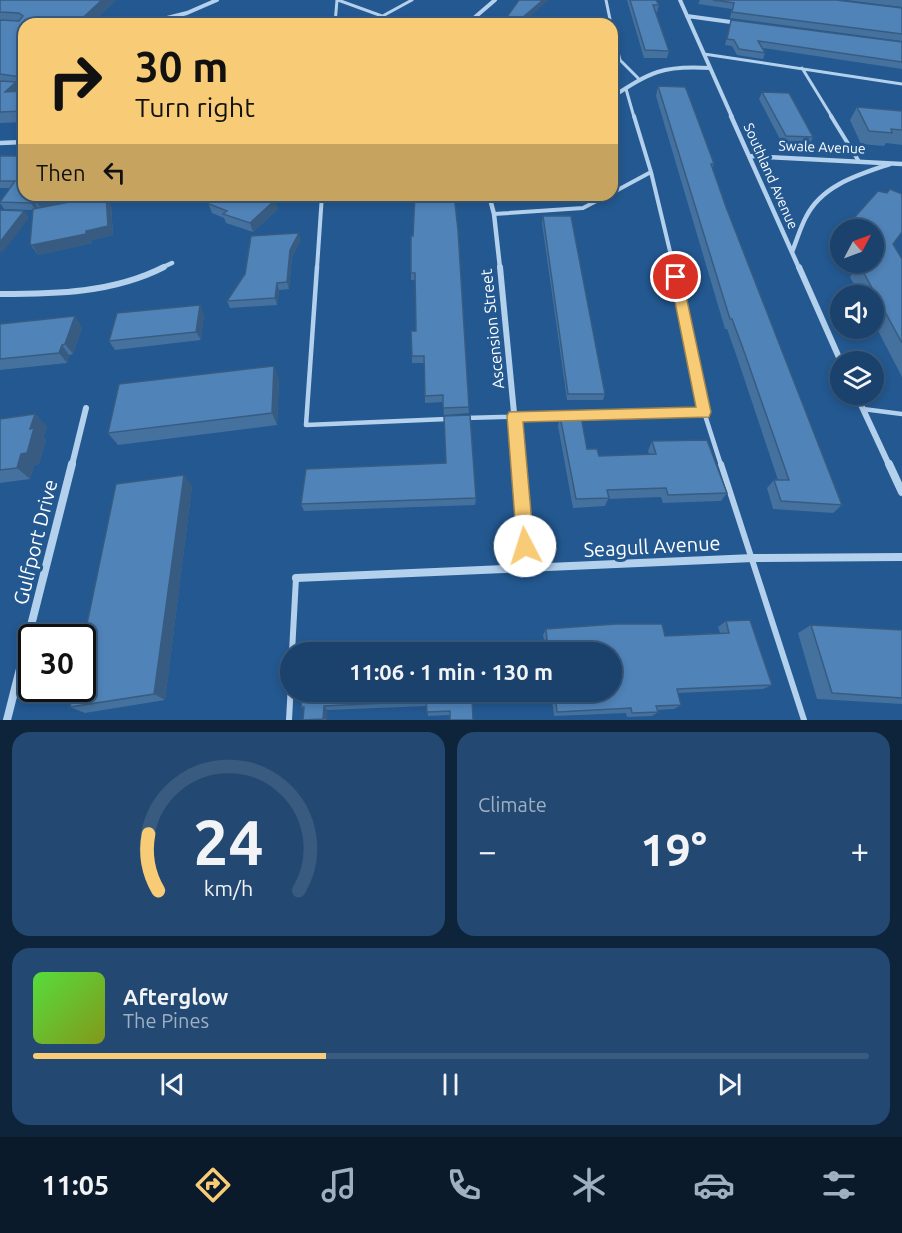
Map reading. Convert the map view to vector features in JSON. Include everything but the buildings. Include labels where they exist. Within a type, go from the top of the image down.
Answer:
[{"type":"street","points":[[171,18],[217,0]]},
{"type":"street","points":[[474,18],[495,0]]},
{"type":"street","name":"Southland Avenue","points":[[680,0],[836,351]]},
{"type":"street","points":[[687,16],[744,24]]},
{"type":"street","points":[[618,94],[638,78],[661,70],[686,66],[710,68]]},
{"type":"street","points":[[0,143],[18,142]]},
{"type":"street","name":"Swale Avenue","points":[[750,156],[902,164]]},
{"type":"street","name":"Swale Avenue","points":[[792,252],[807,214],[820,198],[839,182],[893,163]]},
{"type":"street","name":"Ascension Street","points":[[491,201],[494,214],[515,416],[527,568]]},
{"type":"street","points":[[0,294],[72,291],[109,286],[136,281],[172,263]]},
{"type":"street","points":[[860,405],[902,492]]},
{"type":"street","name":"Gulfport Drive","points":[[7,720],[86,408]]},
{"type":"street","name":"Seagull Avenue","points":[[296,578],[753,558],[902,557]]},
{"type":"lane","points":[[336,18],[338,0],[387,18]]},
{"type":"lane","points":[[384,17],[412,0]]},
{"type":"lane","points":[[606,0],[609,18]]},
{"type":"lane","points":[[618,52],[620,60],[638,78]]},
{"type":"lane","points":[[704,54],[902,84]]},
{"type":"lane","points":[[802,68],[858,160]]},
{"type":"lane","points":[[8,88],[18,89]]},
{"type":"lane","points":[[626,89],[651,172],[704,412],[804,720]]},
{"type":"lane","points":[[618,190],[651,172]]},
{"type":"lane","points":[[95,204],[109,201]]},
{"type":"lane","points":[[322,201],[306,425],[515,416],[704,412]]},
{"type":"lane","points":[[494,214],[583,208],[596,201]]},
{"type":"lane","points":[[862,409],[902,414]]},
{"type":"lane","points":[[293,642],[296,578]]},
{"type":"lane","points":[[289,720],[290,702]]},
{"type":"route","points":[[525,546],[515,416],[704,412],[676,277]]}]
